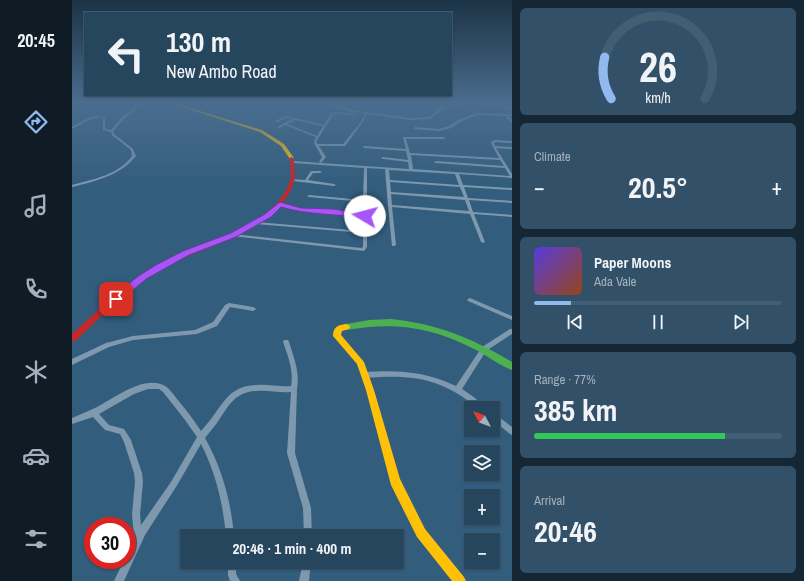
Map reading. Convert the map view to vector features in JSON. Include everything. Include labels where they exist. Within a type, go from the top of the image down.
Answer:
[{"type":"main road","points":[[72,339],[143,277],[186,253],[234,235],[268,215],[280,204],[293,180],[294,162],[286,148],[267,134],[257,130]]},
{"type":"main road","points":[[460,581],[420,533],[395,481],[384,438],[360,362],[337,336],[337,331],[340,328],[370,322],[406,323],[432,328],[484,349],[512,366]]},
{"type":"street","points":[[72,186],[111,173],[130,162],[134,156],[132,150],[113,134],[112,130]]},
{"type":"street","points":[[301,130],[318,137]]},
{"type":"street","points":[[321,162],[324,156],[315,142],[322,130]]},
{"type":"street","points":[[316,145],[344,145],[356,130]]},
{"type":"street","points":[[410,170],[410,161],[405,137],[444,138]]},
{"type":"street","points":[[512,142],[494,141],[492,143],[512,177]]},
{"type":"street","points":[[364,147],[434,156],[502,160]]},
{"type":"street","points":[[494,147],[512,148]]},
{"type":"street","points":[[434,156],[438,172]]},
{"type":"street","points":[[383,158],[410,161]]},
{"type":"street","points":[[294,162],[321,162],[365,168],[387,168],[512,177]]},
{"type":"street","points":[[436,162],[506,166]]},
{"type":"street","points":[[234,235],[362,250],[365,246],[365,168]]},
{"type":"street","points":[[387,168],[394,245]]},
{"type":"street","points":[[306,181],[311,173],[320,172]]},
{"type":"street","points":[[457,174],[483,242]]},
{"type":"street","points":[[293,180],[334,185]]},
{"type":"street","points":[[388,181],[512,189]]},
{"type":"street","points":[[389,193],[468,200],[512,202]]},
{"type":"street","points":[[309,196],[365,201]]},
{"type":"street","points":[[280,204],[301,210],[365,216]]},
{"type":"street","points":[[390,206],[512,216]]},
{"type":"street","points":[[256,223],[364,232]]},
{"type":"street","points":[[470,300],[512,318]]},
{"type":"street","points":[[72,362],[108,345],[133,338],[195,332],[215,324],[229,305],[253,309]]},
{"type":"street","points":[[458,389],[484,349],[512,331]]},
{"type":"street","points":[[286,342],[294,366],[295,380],[291,453],[307,508],[308,529]]},
{"type":"street","points":[[364,375],[410,374],[440,381],[458,389],[474,401]]},
{"type":"street","points":[[72,420],[94,413],[134,390],[156,386],[162,387],[186,414],[201,437],[217,470],[223,488],[229,529]]},
{"type":"street","points":[[119,581],[144,527],[170,491],[201,437],[224,404],[232,396],[244,390],[262,388],[284,390],[294,389]]},
{"type":"street","points":[[94,413],[107,428],[122,431],[132,451],[139,478],[136,514],[138,538]]},
{"type":"street","points":[[500,422],[512,432]]},
{"type":"street","points":[[232,569],[234,581]]},
{"type":"street","points":[[304,581],[306,569]]},
{"type":"traffic: fast","points":[[346,327],[369,323],[391,322],[412,324],[433,329],[473,344],[512,366]]},
{"type":"traffic: slow","points":[[258,130],[282,145],[292,158]]},
{"type":"traffic: slow","points":[[346,327],[340,328],[337,331],[337,336],[360,362],[370,390],[395,481],[421,533],[460,581]]},
{"type":"traffic: jam","points":[[72,339],[123,293],[156,269],[245,229],[267,216],[283,200],[292,181],[292,158]]},
{"type":"route","points":[[116,299],[143,277],[159,267],[186,253],[234,235],[268,215],[280,204],[296,210],[333,212],[365,216]]}]
